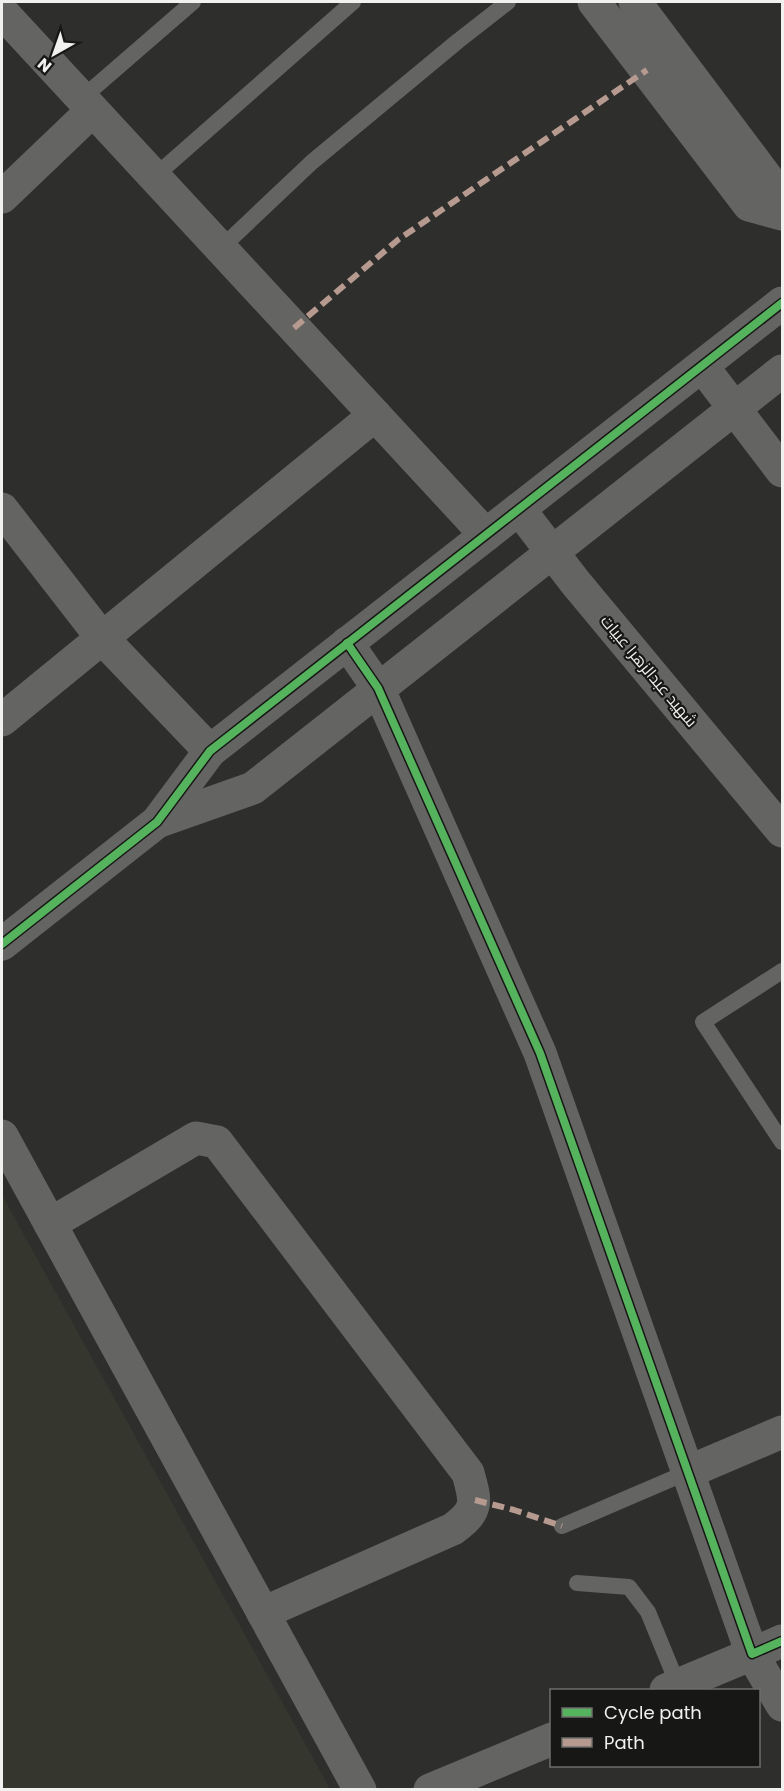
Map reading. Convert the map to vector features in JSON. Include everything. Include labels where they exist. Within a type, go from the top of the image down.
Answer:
[{"type":"street","points":[[594,2],[749,205],[783,214]]},
{"type":"street","points":[[635,2],[783,198]]},
{"type":"street","points":[[2,12],[486,535]]},
{"type":"street","points":[[2,197],[87,105]]},
{"type":"street","points":[[2,944],[157,822],[210,751],[783,303]]},
{"type":"street","points":[[702,366],[783,471]]},
{"type":"street","points":[[157,822],[253,788],[783,371]]},
{"type":"street","points":[[2,720],[375,415]]},
{"type":"street","name":"شهید عبدالزهرا عبیات","points":[[519,508],[575,582],[783,831]]},
{"type":"street","points":[[2,509],[102,639],[210,751]]},
{"type":"street","points":[[347,644],[378,688],[540,1053],[752,1654],[783,1705]]},
{"type":"street","points":[[2,1136],[360,1790]]},
{"type":"street","points":[[50,1224],[196,1138],[217,1142],[468,1473],[475,1500],[467,1519],[453,1529],[263,1613]]},
{"type":"street","points":[[688,1472],[783,1432]]},
{"type":"street","points":[[672,1688],[783,1641]]},
{"type":"street","points":[[430,1790],[550,1739]]},
{"type":"lane","points":[[87,105],[193,2]]},
{"type":"lane","points":[[154,177],[353,2]]},
{"type":"lane","points":[[220,249],[312,162],[458,40],[508,2]]},
{"type":"lane","points":[[783,971],[704,1022],[783,1142]]},
{"type":"lane","points":[[562,1526],[688,1472]]},
{"type":"lane","points":[[577,1583],[629,1587],[648,1612],[672,1688]]},
{"type":"shaded area","points":[[2,1195],[329,1787],[329,1789],[2,1789]]},
{"type":"marked path","points":[[294,328],[399,239],[647,70]]},
{"type":"marked path","points":[[475,1500],[562,1526]]},
{"type":"cycle path","points":[[2,944],[157,822],[210,751],[782,303]]},
{"type":"cycle path","points":[[347,643],[378,688],[540,1053],[752,1654],[782,1641]]}]
